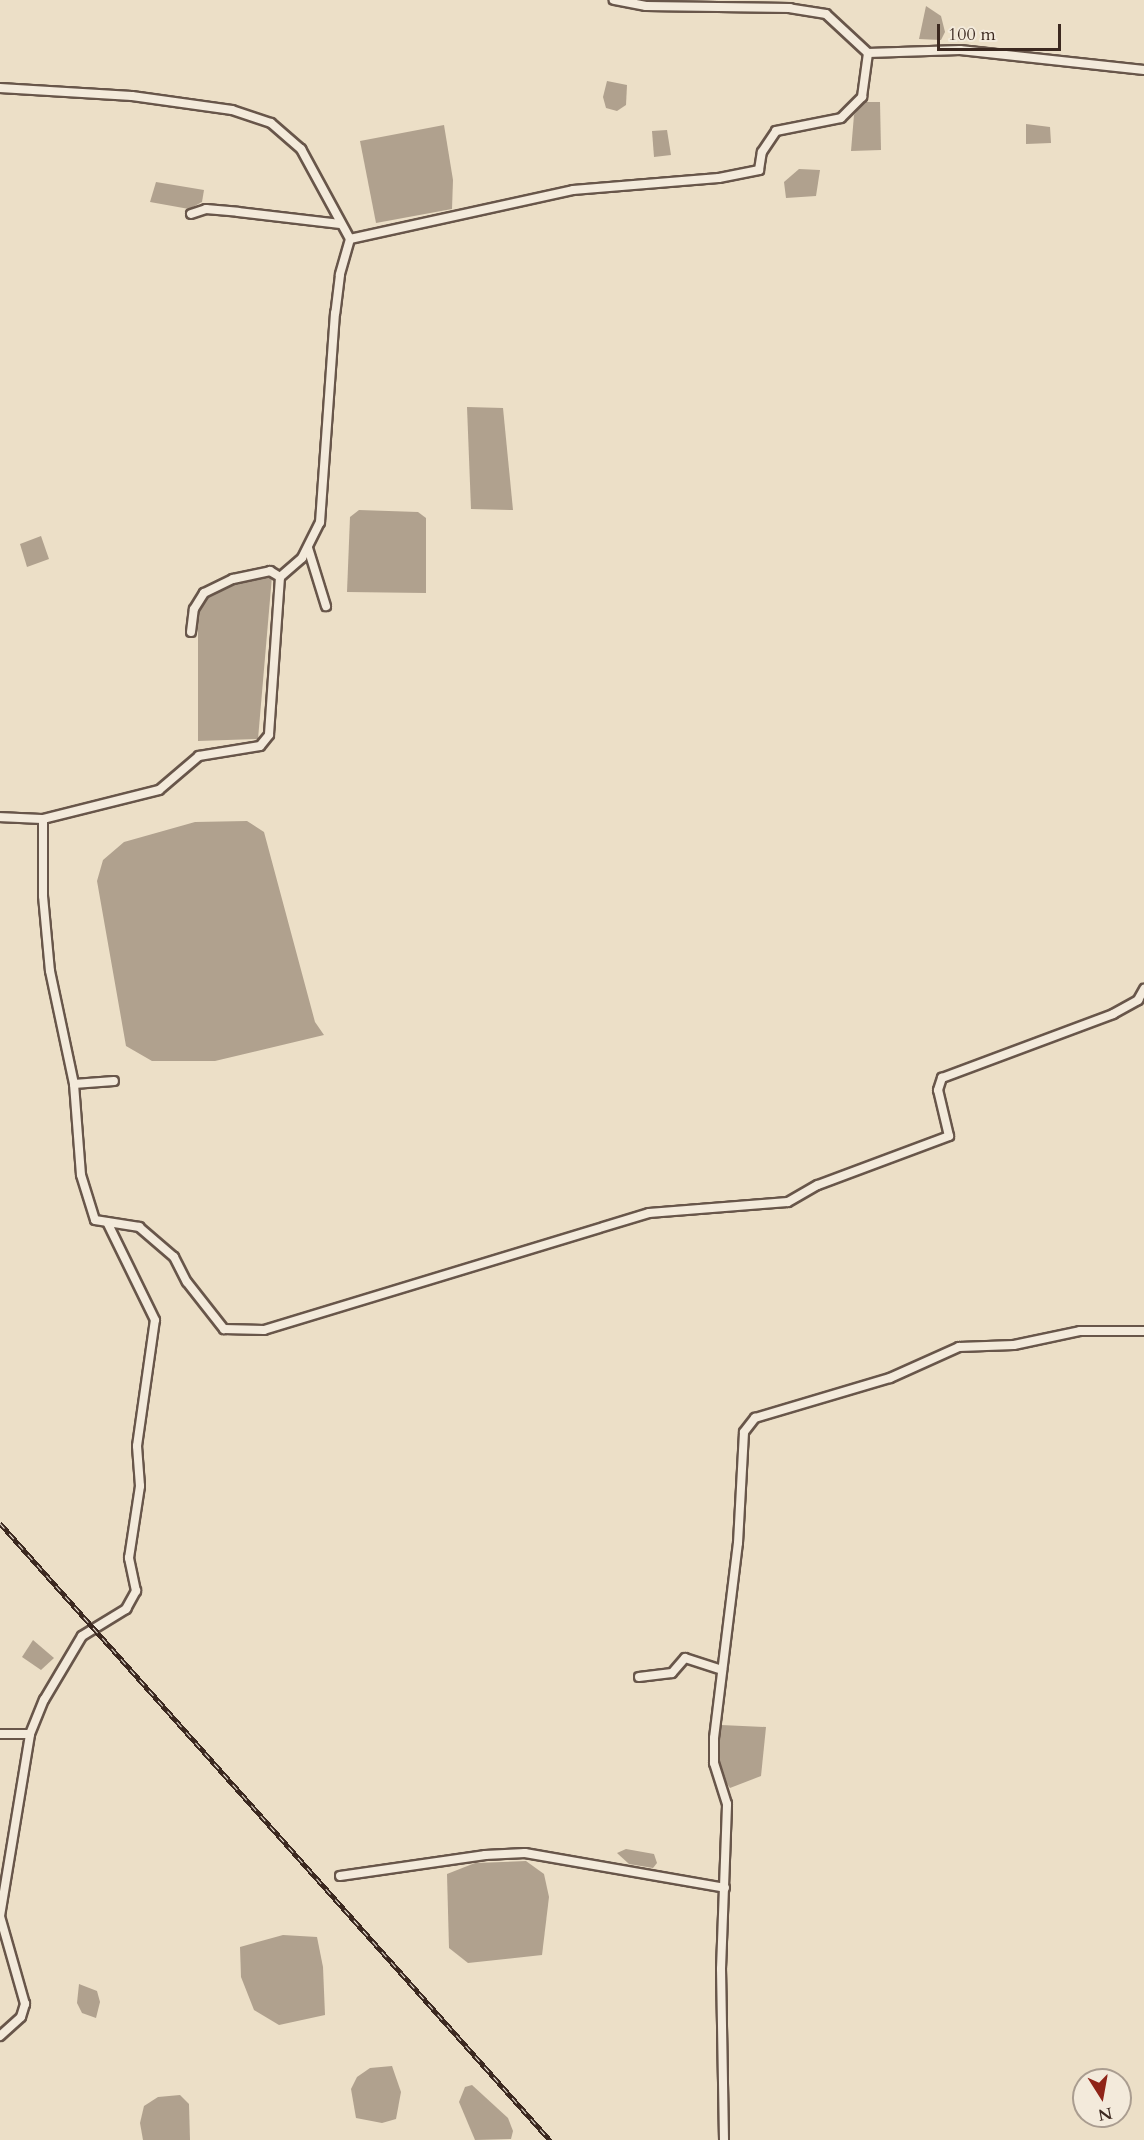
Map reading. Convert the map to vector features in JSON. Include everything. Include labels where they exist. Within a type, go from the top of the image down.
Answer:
[{"type":"street","points":[[614,0],[646,6],[790,8],[826,14],[868,53],[960,50],[1144,70]]},
{"type":"street","points":[[350,239],[573,190],[720,178],[759,170],[762,152],[776,131],[841,118],[862,97],[868,53]]},
{"type":"street","points":[[0,88],[132,96],[232,110],[271,123],[301,149],[318,174],[340,224],[350,239],[340,275],[335,313],[320,522],[308,548],[280,577],[269,735],[260,746],[199,756],[159,790],[43,819],[0,817]]},
{"type":"street","points":[[191,214],[206,210],[238,212],[340,224]]},
{"type":"street","points":[[308,548],[326,606]]},
{"type":"street","points":[[191,632],[194,609],[204,593],[233,579],[270,571],[280,577]]},
{"type":"street","points":[[43,819],[43,896],[50,971],[74,1084],[81,1175],[95,1220],[139,1227],[174,1257],[188,1282],[224,1329],[264,1330],[649,1213],[788,1202],[818,1185],[949,1136],[938,1090],[942,1078],[1113,1014],[1138,1000],[1144,989]]},
{"type":"street","points":[[74,1084],[114,1081]]},
{"type":"street","points":[[0,2037],[21,2017],[25,2004],[0,1916],[30,1734],[44,1700],[82,1636],[126,1609],[136,1591],[129,1558],[140,1486],[136,1446],[155,1320],[107,1222]]},
{"type":"street","points":[[724,2140],[721,1980],[727,1804],[714,1763],[714,1738],[738,1543],[744,1432],[755,1418],[890,1378],[959,1347],[1014,1345],[1080,1331],[1144,1331]]},
{"type":"street","points":[[639,1677],[672,1673],[686,1658],[722,1671]]},
{"type":"street","points":[[0,1734],[30,1734]]},
{"type":"street","points":[[340,1876],[485,1855],[525,1853],[725,1888]]},
{"type":"shaded area","points":[[926,6],[941,16],[945,32],[941,40],[919,39]]},
{"type":"shaded area","points":[[607,81],[627,85],[626,105],[617,111],[606,108],[603,97]]},
{"type":"shaded area","points":[[864,102],[880,102],[881,150],[851,151],[854,115]]},
{"type":"shaded area","points":[[1026,124],[1050,127],[1051,143],[1026,144]]},
{"type":"shaded area","points":[[444,125],[453,180],[452,209],[376,223],[360,141]]},
{"type":"shaded area","points":[[667,130],[671,155],[654,157],[652,131]]},
{"type":"shaded area","points":[[799,169],[820,170],[816,196],[786,198],[784,182]]},
{"type":"shaded area","points":[[156,182],[204,190],[202,202],[189,209],[150,202]]},
{"type":"shaded area","points":[[467,407],[503,408],[513,510],[471,509]]},
{"type":"shaded area","points":[[359,510],[418,512],[426,518],[426,593],[347,592],[350,517]]},
{"type":"shaded area","points":[[41,536],[49,559],[27,567],[20,544]]},
{"type":"shaded area","points":[[272,576],[258,739],[198,741],[198,616],[202,600],[239,582]]},
{"type":"shaded area","points":[[247,821],[264,832],[315,1022],[324,1035],[215,1061],[152,1061],[126,1046],[97,881],[103,860],[124,842],[195,822]]},
{"type":"shaded area","points":[[33,1640],[54,1658],[41,1670],[22,1657]]},
{"type":"shaded area","points":[[721,1725],[766,1727],[761,1776],[730,1788],[721,1775],[716,1749]]},
{"type":"shaded area","points":[[626,1849],[654,1854],[657,1863],[653,1868],[629,1864],[617,1853]]},
{"type":"shaded area","points":[[526,1861],[544,1874],[549,1897],[542,1955],[468,1963],[449,1948],[447,1874],[475,1863]]},
{"type":"shaded area","points":[[283,1935],[317,1937],[323,1967],[325,2015],[279,2025],[254,2010],[241,1977],[240,1947]]},
{"type":"shaded area","points":[[79,1984],[97,1991],[100,2002],[96,2018],[82,2013],[77,2003]]},
{"type":"shaded area","points":[[392,2066],[401,2092],[396,2119],[382,2123],[356,2118],[351,2089],[357,2077],[370,2068]]},
{"type":"shaded area","points":[[472,2085],[508,2118],[513,2131],[511,2139],[475,2140],[459,2102],[465,2087]]},
{"type":"shaded area","points":[[180,2095],[189,2104],[190,2140],[143,2140],[140,2123],[144,2106],[158,2097]]},
{"type":"railway","points":[[0,1523],[550,2140]]}]
